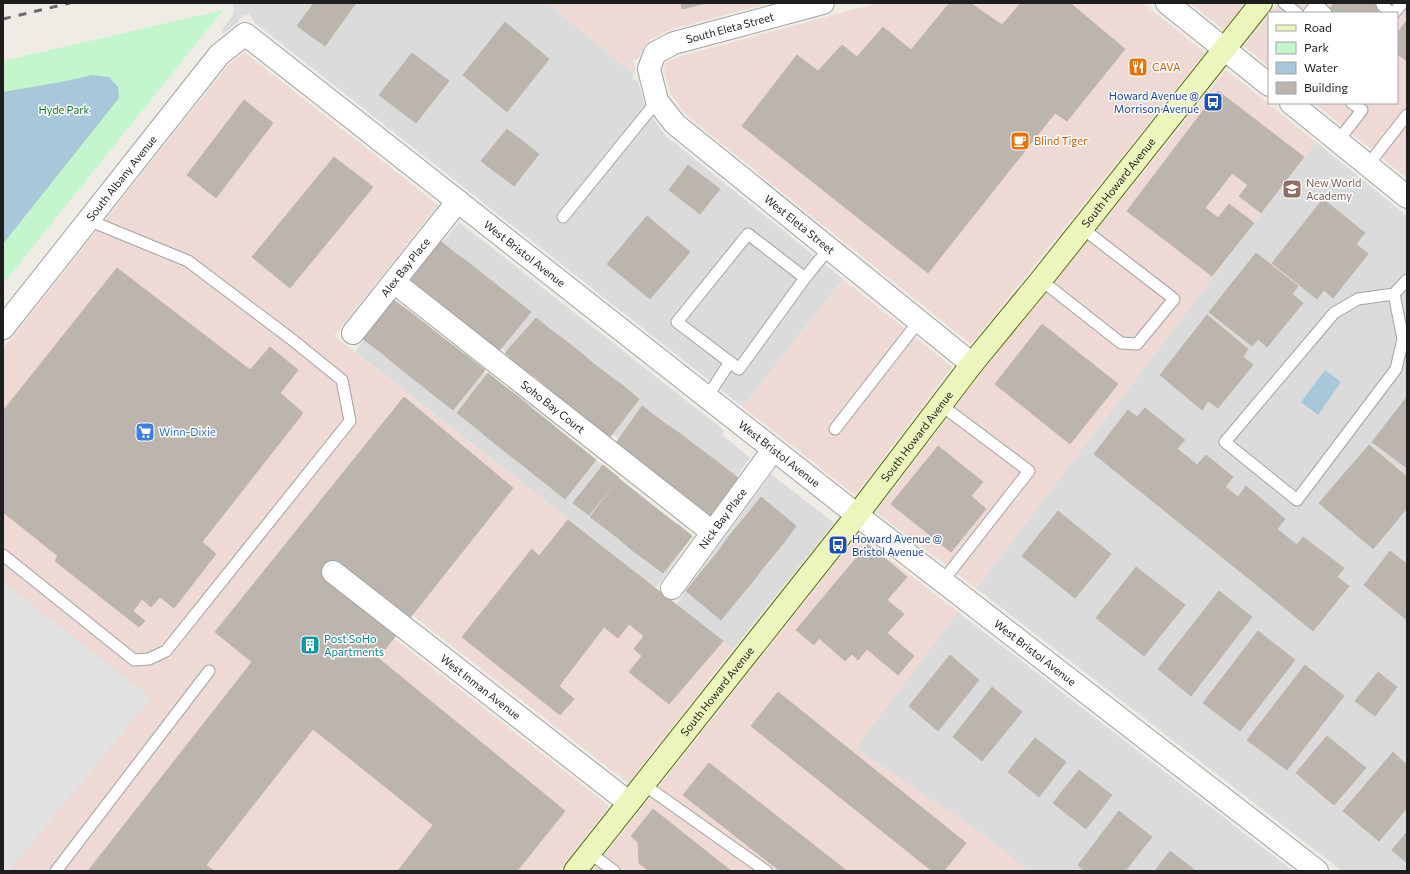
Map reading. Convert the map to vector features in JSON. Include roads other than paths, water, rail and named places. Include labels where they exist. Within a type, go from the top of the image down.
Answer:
[{"type":"main road","name":"South Howard Avenue","points":[[575,871],[628,802],[857,515],[972,364],[1041,280],[1261,3]]},
{"type":"street","name":"South Eleta Street","points":[[650,69],[655,53],[674,43],[823,3]]},
{"type":"street","points":[[1167,3],[1268,84]]},
{"type":"street","name":"West Bristol Avenue","points":[[245,34],[942,582],[1317,871]]},
{"type":"street","name":"South Albany Avenue","points":[[3,328],[219,55],[245,34]]},
{"type":"street","name":"West Eleta Street","points":[[650,69],[657,100],[675,124],[972,364]]},
{"type":"street","points":[[1292,104],[1407,197]]},
{"type":"street","name":"Alex Bay Place","points":[[353,333],[458,202]]},
{"type":"street","name":"Soho Bay Court","points":[[394,282],[712,532]]},
{"type":"street","name":"Nick Bay Place","points":[[672,588],[773,450]]},
{"type":"street","name":"West Inman Avenue","points":[[333,572],[628,802]]},
{"type":"lane","points":[[1284,3],[1296,12]]},
{"type":"lane","points":[[1394,12],[1402,3]]},
{"type":"lane","points":[[1382,5],[1392,12]]},
{"type":"lane","points":[[1314,7],[1326,12]]},
{"type":"lane","points":[[563,217],[657,100]]},
{"type":"lane","points":[[1338,141],[1365,107],[1355,104]]},
{"type":"lane","points":[[1368,165],[1407,115]]},
{"type":"lane","points":[[3,555],[134,660],[149,659],[166,651],[350,421],[342,380],[290,338],[188,261],[88,220]]},
{"type":"lane","points":[[1041,280],[1121,343],[1137,344],[1174,300],[1082,228]]},
{"type":"lane","points":[[805,278],[748,234],[677,322],[739,369],[805,278],[829,248]]},
{"type":"lane","points":[[1394,294],[1403,339],[1396,369],[1298,500],[1225,442],[1334,313],[1358,299],[1394,294],[1407,280]]},
{"type":"lane","points":[[835,429],[919,321]]},
{"type":"lane","points":[[707,397],[730,362]]},
{"type":"lane","points":[[941,405],[1028,471],[942,582]]},
{"type":"lane","points":[[56,871],[210,671]]},
{"type":"lane","points":[[643,784],[766,871]]},
{"type":"lane","points":[[590,853],[614,871]]},
{"type":"water","points":[[92,75],[109,77],[118,87],[119,98],[3,244],[3,92]]},
{"type":"water","points":[[1325,370],[1341,382],[1318,415],[1301,402]]},
{"type":"railway","points":[[3,19],[70,3]]},
{"type":"place","name":"CAVA","points":[[1138,67]]},
{"type":"place","name":"Howard Avenue @ Morrison Avenue","points":[[1213,102]]},
{"type":"place","name":"Blind Tiger","points":[[1020,141]]},
{"type":"place","name":"New World Academy","points":[[1292,189]]},
{"type":"place","name":"Winn-Dixie","points":[[145,432]]},
{"type":"place","name":"Howard Avenue @ Bristol Avenue","points":[[838,545]]},
{"type":"place","name":"Post SoHo Apartments","points":[[310,645]]},
{"type":"park label","name":"Hyde Park","points":[[64,110]]}]
